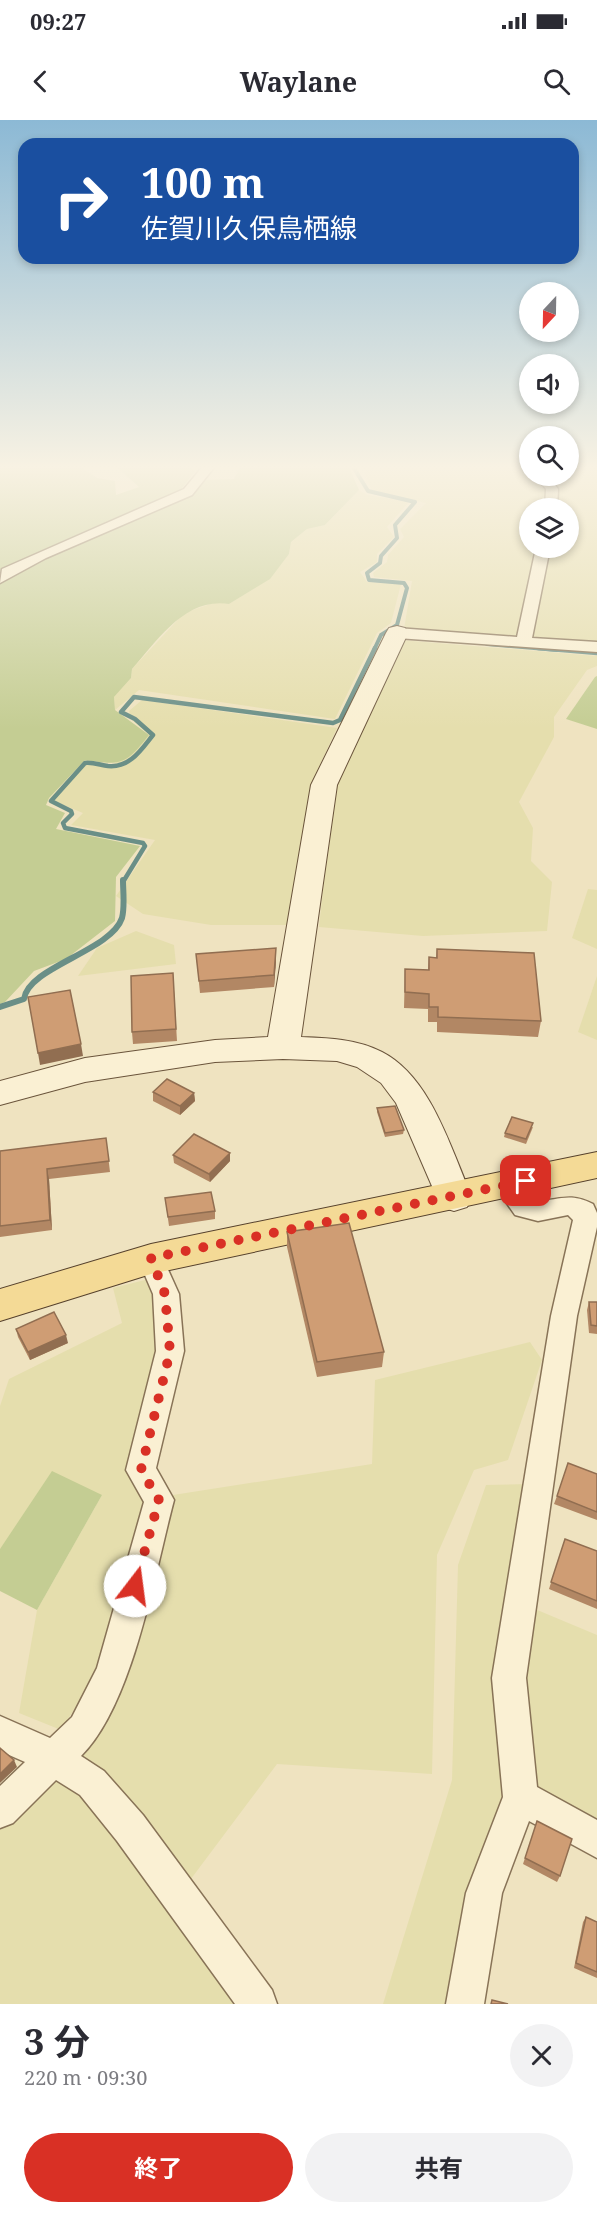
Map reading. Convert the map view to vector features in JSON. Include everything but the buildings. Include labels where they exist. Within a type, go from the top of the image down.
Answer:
[{"type":"main road","points":[[0,1305],[151,1258],[454,1197],[597,1165]]},
{"type":"street","points":[[0,579],[8,572],[46,553]]},
{"type":"street","points":[[524,642],[541,558]]},
{"type":"street","points":[[283,1048],[324,785],[397,633],[597,647]]},
{"type":"street","points":[[0,1093],[85,1070],[215,1051],[283,1048],[337,1050],[369,1059],[393,1075],[411,1098],[454,1197]]},
{"type":"street","points":[[465,2004],[484,1893],[521,1797],[509,1678],[564,1316],[586,1220],[584,1211],[576,1205],[567,1204],[534,1211],[524,1207],[506,1185]]},
{"type":"street","points":[[0,1810],[84,1729],[112,1672],[159,1500],[141,1470],[170,1352],[165,1294],[151,1258]]},
{"type":"street","points":[[0,1733],[54,1758],[92,1782],[130,1828],[258,2004]]},
{"type":"street","points":[[521,1797],[597,1840]]},
{"type":"shaded area","points":[[378,553],[377,562],[360,572],[367,582],[401,584],[391,623],[377,633],[335,719],[139,690],[115,710],[114,697],[131,678],[132,669],[184,613],[216,602],[229,604],[269,579],[289,554]]},
{"type":"shaded area","points":[[390,553],[519,553],[519,558],[579,558],[579,553],[597,553],[597,643],[404,629],[412,581],[374,577],[373,573],[387,562]]},
{"type":"shaded area","points":[[400,640],[597,656],[597,666],[587,670],[554,717],[554,737],[519,802],[533,828],[531,861],[552,882],[547,931],[423,936],[319,927],[334,786]]},
{"type":"shaded area","points":[[142,700],[337,728],[311,784],[287,925],[211,925],[143,914],[116,896],[155,840],[71,825],[83,813],[49,799],[85,760],[113,765],[149,735],[132,720],[129,711]]},
{"type":"shaded area","points":[[588,889],[597,890],[597,949],[572,938]]},
{"type":"shaded area","points":[[136,931],[174,945],[176,964],[78,976],[97,948]]},
{"type":"shaded area","points":[[597,976],[597,1040],[578,1032]]},
{"type":"shaded area","points":[[149,1279],[164,1341],[146,1500],[106,1660],[61,1730],[19,1713],[37,1610],[102,1495],[0,1549],[0,1406],[9,1379],[122,1323],[113,1288]]},
{"type":"shaded area","points":[[530,1342],[542,1360],[508,1460],[474,1470],[437,1555],[432,1774],[277,1764],[167,1911],[236,2004],[0,2004],[0,1830],[127,1669],[173,1495],[372,1464],[375,1380]]},
{"type":"shaded area","points":[[529,1484],[511,1599],[597,1635],[597,1826],[515,1782],[450,2004],[383,2004],[452,1780],[458,1565],[486,1485]]},
{"type":"green space","points":[[0,553],[289,553],[270,579],[229,604],[199,607],[173,623],[162,634],[132,669],[131,678],[114,697],[115,710],[149,735],[134,752],[122,761],[107,763],[85,760],[49,798],[46,805],[65,813],[56,829],[140,846],[116,877],[115,921],[66,959],[34,971],[5,1002],[0,1004]]},
{"type":"green space","points":[[597,676],[597,729],[566,719],[595,677]]},
{"type":"green space","points":[[52,1471],[102,1495],[37,1610],[0,1591],[0,1549]]},
{"type":"waterway","points":[[374,650],[381,635],[397,625],[407,588],[404,583],[369,580],[367,573],[380,563],[384,553]]},
{"type":"waterway","points":[[487,644],[557,650]]},
{"type":"waterway","points":[[123,882],[145,846],[143,843],[65,828],[63,823],[72,814],[71,811],[51,801],[85,763],[108,766],[123,764],[134,757],[153,735],[135,719],[121,712],[134,697],[333,723],[340,720],[375,648]]},
{"type":"waterway","points":[[538,648],[597,653]]},
{"type":"waterway","points":[[0,1007],[24,999],[29,988],[39,977],[87,950],[115,930],[123,914],[123,882]]},
{"type":"route","points":[[135,1586],[159,1500],[141,1470],[170,1352],[165,1294],[151,1258],[526,1181]]}]
